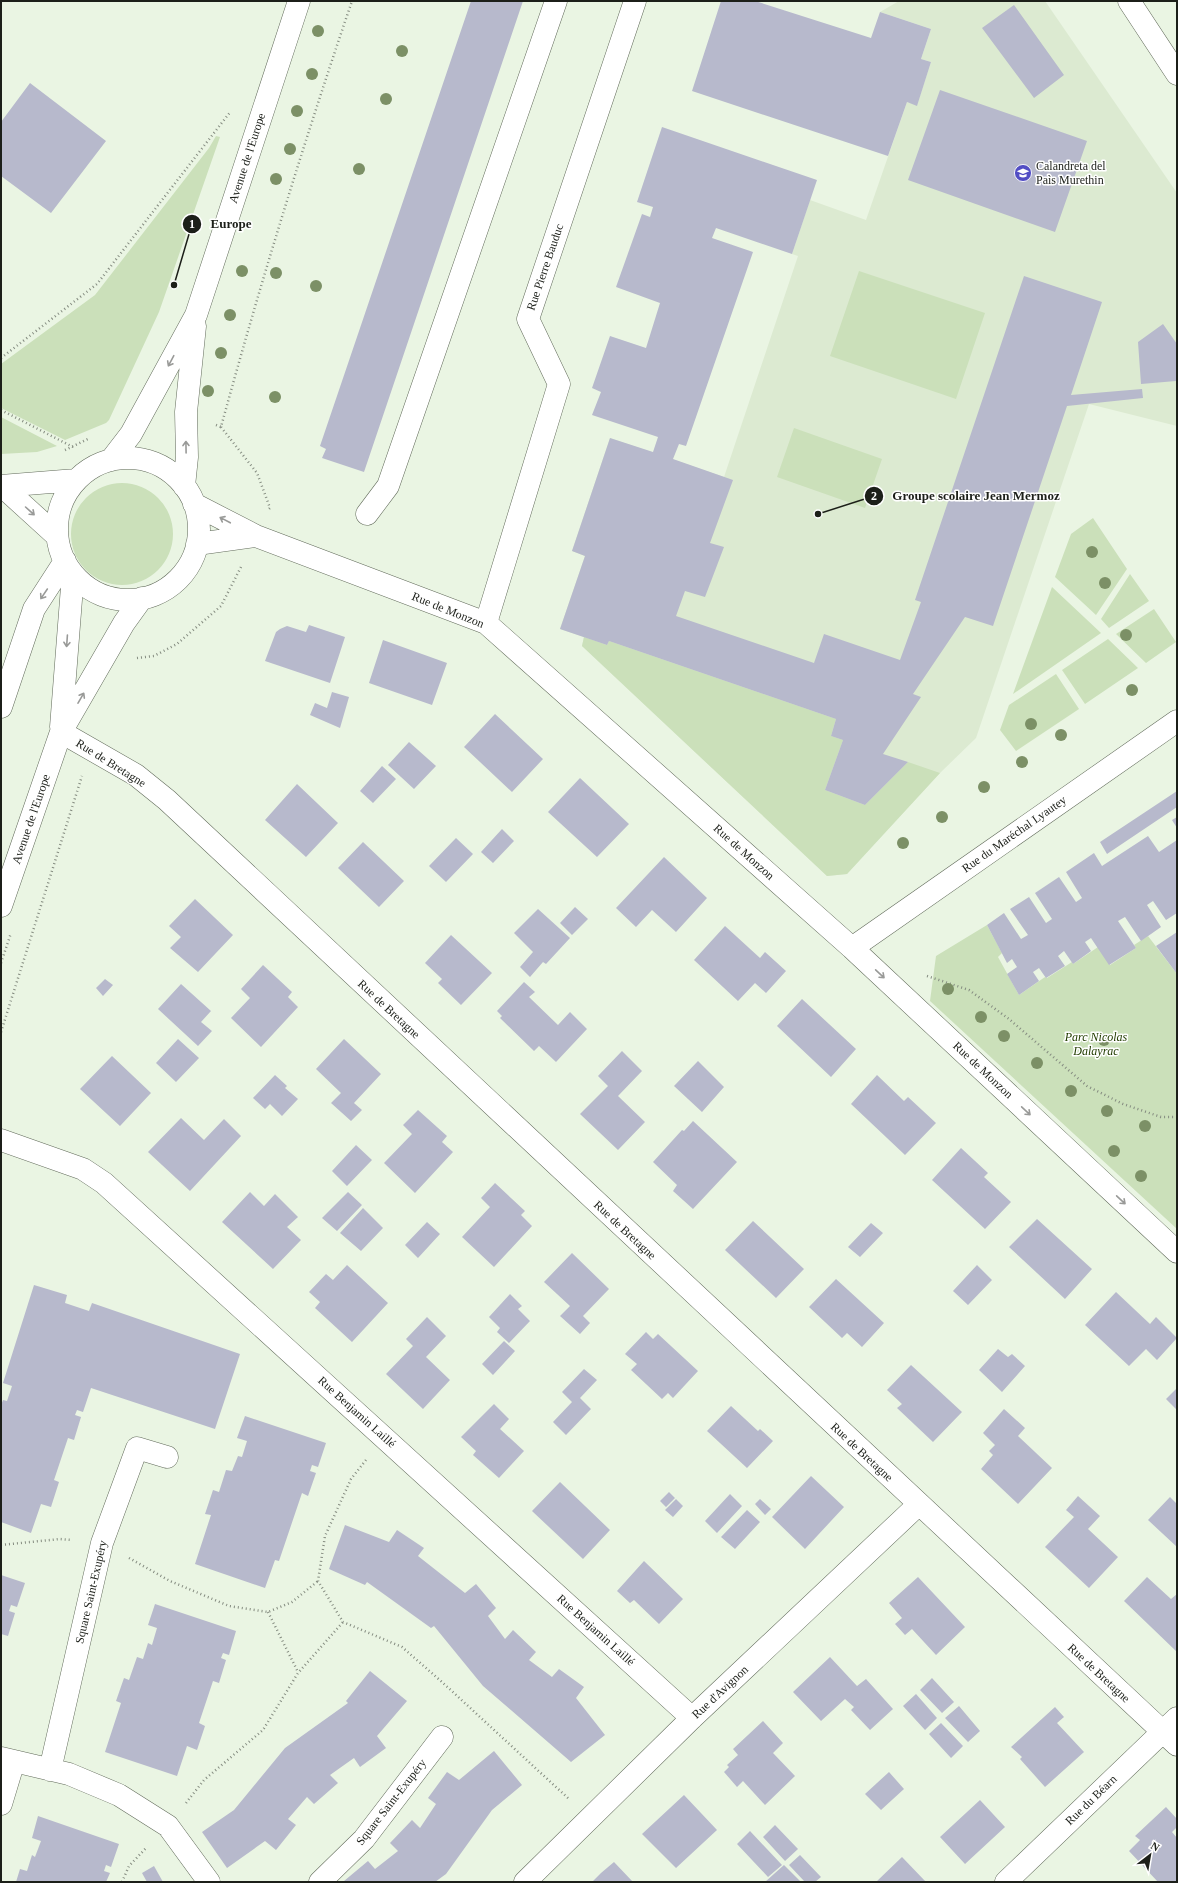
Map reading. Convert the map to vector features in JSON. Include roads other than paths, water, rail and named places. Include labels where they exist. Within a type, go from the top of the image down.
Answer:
[{"type":"street","name":"Avenue de l'Europe","points":[[111,460],[131,434],[196,315],[299,1]]},
{"type":"street","points":[[367,514],[388,486],[556,1]]},
{"type":"street","name":"Rue Pierre Bauduc","points":[[486,623],[560,384],[528,318],[635,1]]},
{"type":"street","points":[[1129,1],[1177,74]]},
{"type":"street","name":"Avenue de l'Europe","points":[[189,495],[186,412],[196,315]]},
{"type":"street","points":[[131,458],[151,461],[170,471],[189,495],[198,523],[197,544],[190,563],[177,580],[161,592],[142,598],[122,599],[102,595],[92,590],[69,568],[57,536],[58,516],[64,497],[76,480],[92,467],[111,460],[131,458]]},
{"type":"street","points":[[2,486],[76,480]]},
{"type":"street","points":[[2,486],[57,536]]},
{"type":"street","name":"Rue de Monzon","points":[[189,495],[256,536],[486,623],[852,948],[1177,1252]]},
{"type":"street","name":"Rue de Monzon","points":[[197,544],[256,536]]},
{"type":"street","name":"Avenue de l'Europe","points":[[61,732],[69,568]]},
{"type":"street","points":[[1,707],[34,609],[69,568]]},
{"type":"street","name":"Avenue de l'Europe","points":[[1,906],[61,732],[124,623],[142,598]]},
{"type":"street","name":"Rue du Maréchal Lyautey","points":[[852,948],[1177,720]]},
{"type":"street","name":"Rue de Bretagne","points":[[61,732],[136,775],[167,800],[918,1505],[1172,1732]]},
{"type":"street","name":"Rue Benjamin Laillé","points":[[1,1141],[83,1169],[104,1182],[692,1718]]},
{"type":"street","name":"Square Saint-Exupéry","points":[[50,1770],[102,1543],[137,1448],[167,1457]]},
{"type":"street","name":"Rue d'Avignon","points":[[525,1882],[692,1718],[918,1505]]},
{"type":"street","name":"Rue du Béarn","points":[[1006,1882],[1172,1732]]},
{"type":"street","name":"Square Saint-Exupéry","points":[[320,1882],[364,1840],[442,1737]]},
{"type":"street","points":[[1,1804],[8,1760],[69,1774],[119,1795],[168,1826],[209,1882]]},
{"type":"place","name":"Calandreta del Paìs Murethin","points":[[1023,173]]},
{"type":"place","name":"Europe","points":[[174,285]]},
{"type":"place","name":"Groupe scolaire Jean Mermoz","points":[[818,514]]},
{"type":"park label","name":"Parc Nicolas Dalayrac","points":[[1096,1044]]}]
